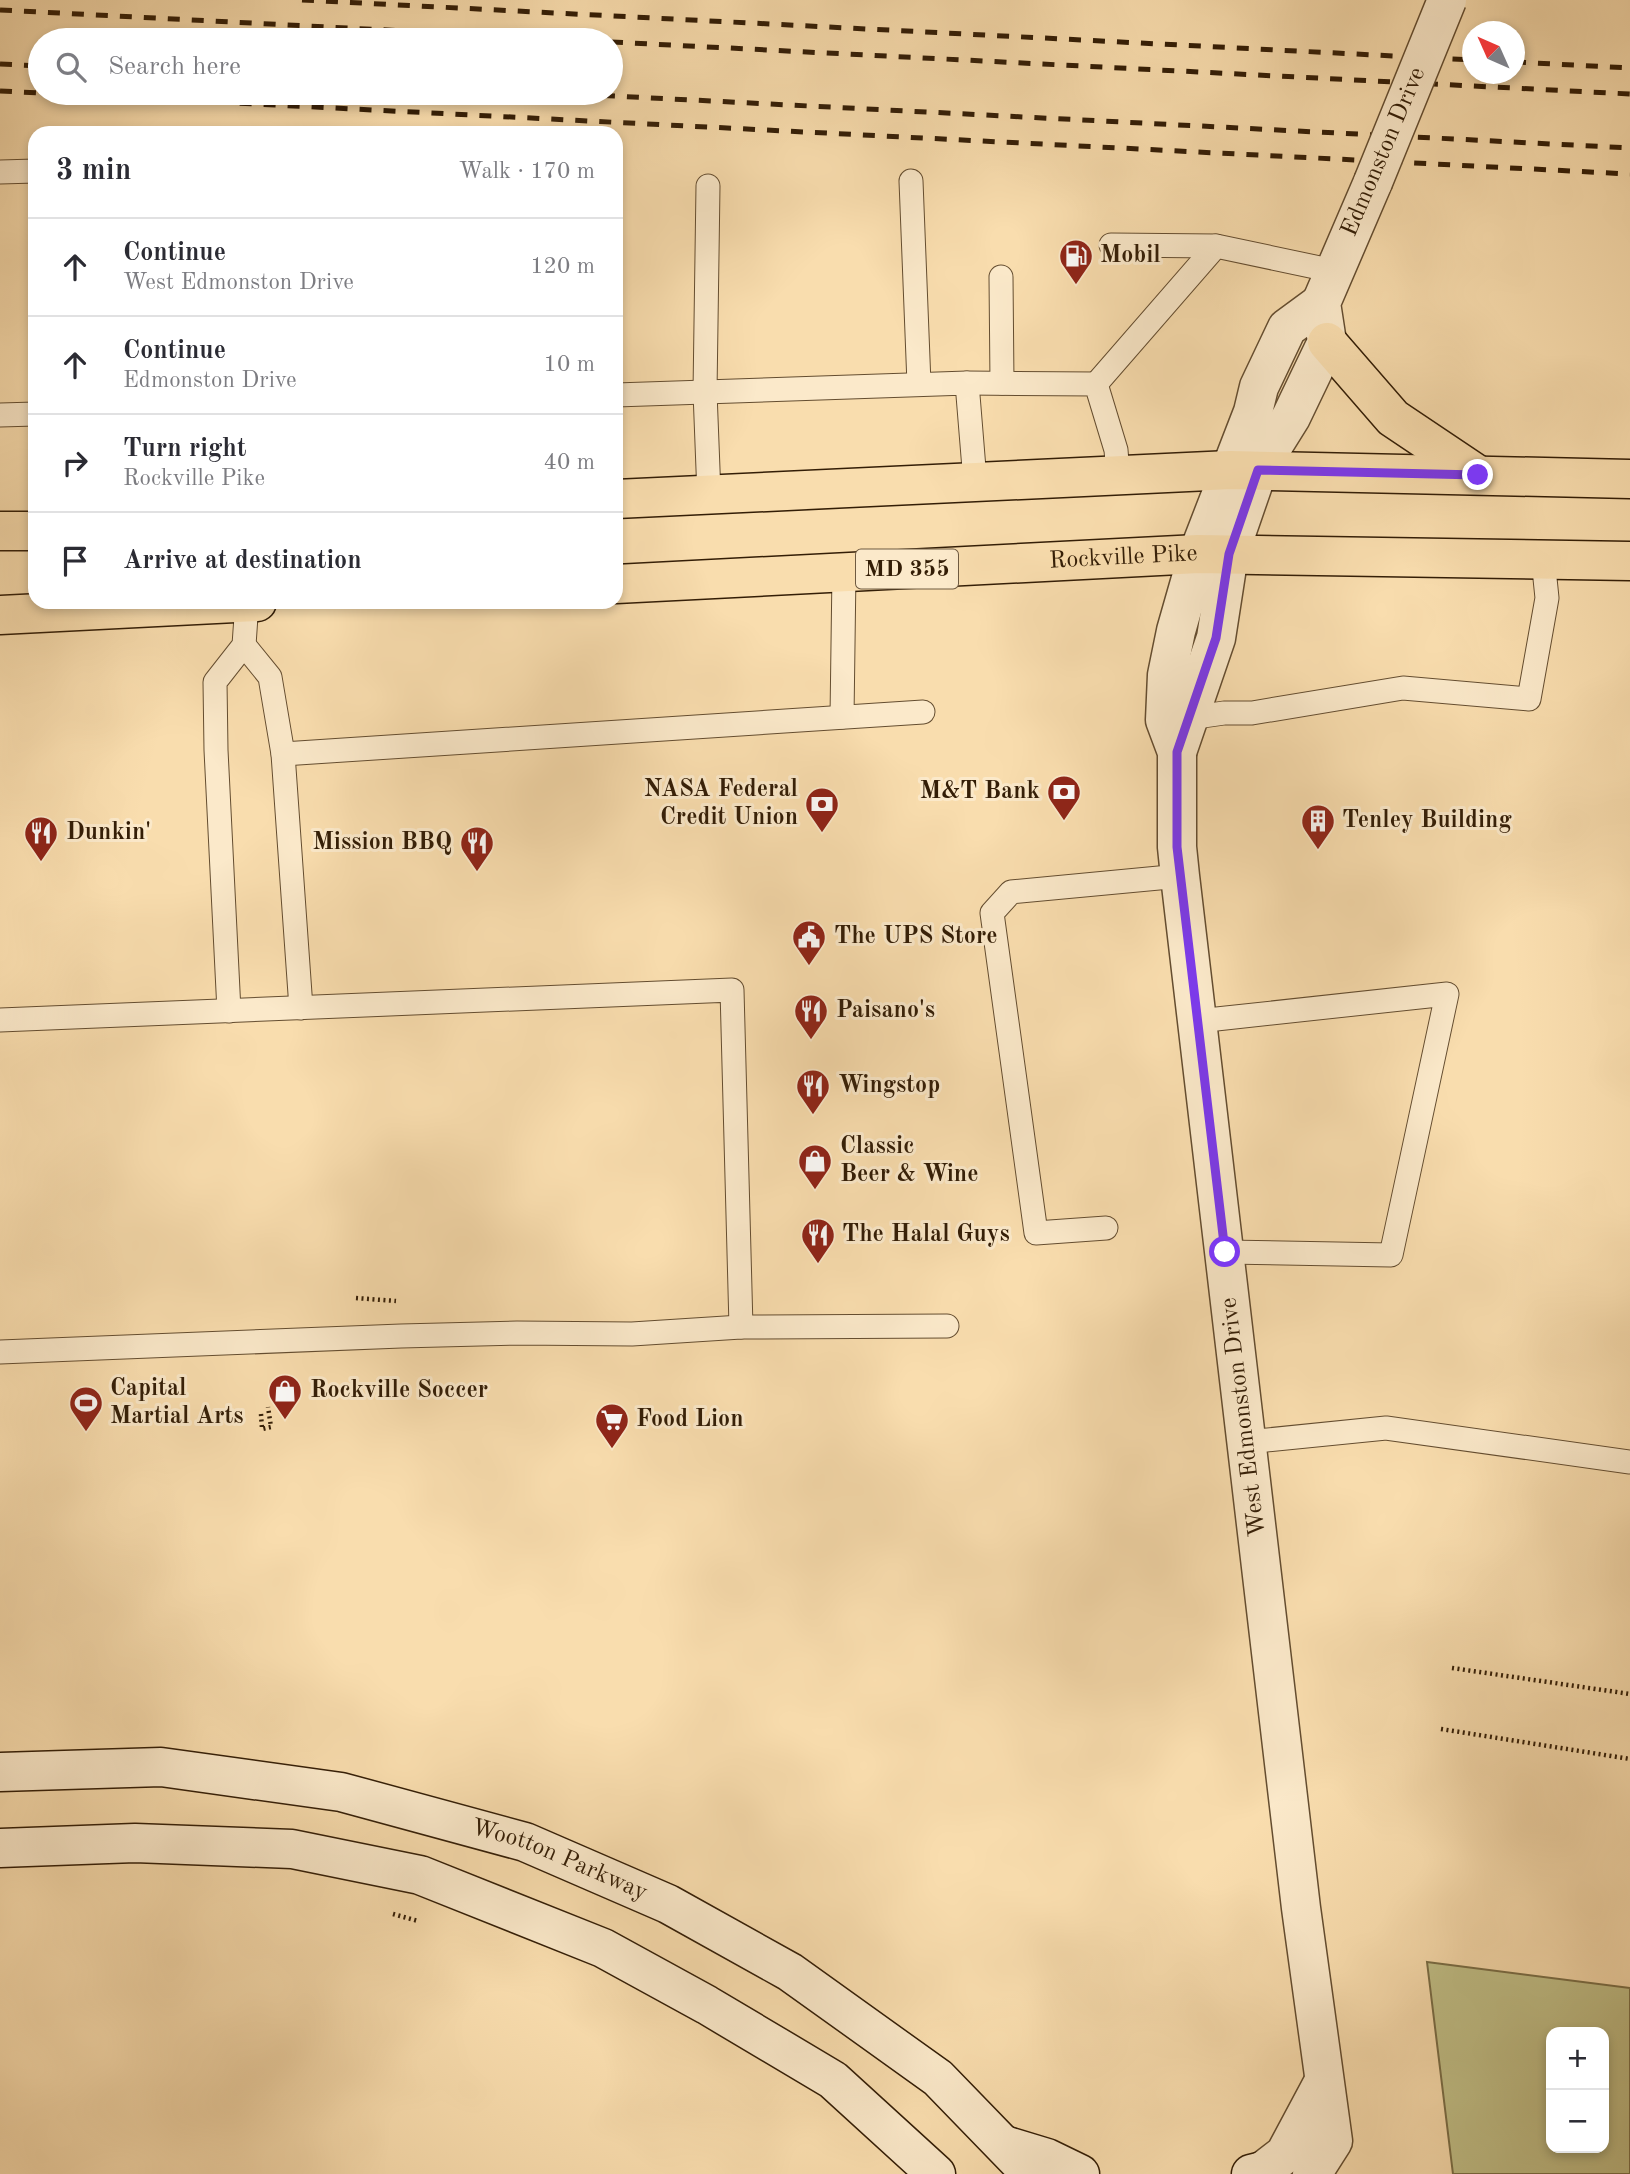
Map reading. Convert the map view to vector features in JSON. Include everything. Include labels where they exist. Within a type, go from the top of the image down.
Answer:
[{"type":"main road","points":[[1327,342],[1393,418],[1478,475]]},
{"type":"main road","points":[[623,499],[1244,470],[1630,478]]},
{"type":"main road","points":[[0,531],[28,531]]},
{"type":"main road","name":"Rockville Pike","points":[[623,584],[1213,554],[1630,561]]},
{"type":"main road","points":[[0,615],[114,609]]},
{"type":"street","name":"Edmonston Drive","points":[[1327,287],[1447,0]]},
{"type":"street","points":[[1244,470],[1291,417],[1327,342],[1327,287]]},
{"type":"street","points":[[1213,554],[1244,470],[1259,387],[1287,328],[1327,287]]},
{"type":"street","name":"West Edmonston Drive","points":[[1213,554],[1216,638],[1183,735],[1177,847],[1301,1908],[1332,2141],[1312,2174]]},
{"type":"street","name":"Wootton Parkway","points":[[0,1772],[161,1767],[341,1792],[525,1842],[668,1904],[790,1972],[937,2078],[1031,2174]]},
{"type":"street","points":[[0,1848],[135,1843],[292,1849],[420,1875],[603,1948],[707,2005],[834,2080],[936,2174]]},
{"type":"street","points":[[1258,2173],[1285,2154],[1324,2081]]},
{"type":"street","points":[[1002,2144],[1047,2158],[1080,2174]]},
{"type":"lane","points":[[0,172],[28,171]]},
{"type":"lane","points":[[911,181],[919,384]]},
{"type":"lane","points":[[708,186],[705,392],[709,495]]},
{"type":"lane","points":[[1111,245],[1216,246],[1327,287]]},
{"type":"lane","points":[[623,395],[919,384],[1096,384],[1216,246]]},
{"type":"lane","points":[[1000,277],[1002,383]]},
{"type":"lane","points":[[967,383],[975,481]]},
{"type":"lane","points":[[1096,384],[1116,450],[1118,475]]},
{"type":"lane","points":[[0,415],[28,414]]},
{"type":"lane","points":[[1183,735],[1224,713],[1252,713],[1403,688],[1529,699],[1548,598],[1544,559]]},
{"type":"lane","points":[[842,717],[844,572]]},
{"type":"lane","points":[[229,1011],[215,750],[215,682],[244,645],[247,609]]},
{"type":"lane","points":[[244,645],[270,677],[283,754],[301,1008]]},
{"type":"lane","points":[[283,754],[923,712]]},
{"type":"lane","points":[[1106,1228],[1036,1233],[992,913],[1011,892],[1180,876]]},
{"type":"lane","points":[[0,1020],[732,990],[741,1327]]},
{"type":"lane","points":[[1198,1021],[1447,994],[1391,1255],[1225,1252]]},
{"type":"lane","points":[[0,1352],[401,1336],[632,1334],[741,1327],[947,1326]]},
{"type":"lane","points":[[1247,1442],[1386,1428],[1630,1462]]},
{"type":"path","points":[[356,1298],[396,1300]]},
{"type":"path","points":[[261,1414],[262,1429],[271,1427],[268,1407]]},
{"type":"path","points":[[1452,1668],[1630,1694]]},
{"type":"path","points":[[1441,1729],[1630,1759]]},
{"type":"path","points":[[387,1912],[426,1923]]},
{"type":"shaded area","points":[[1427,1962],[1630,1988],[1630,2174],[1453,2174]]},
{"type":"railway","points":[[302,0],[1462,59]]},
{"type":"railway","points":[[0,10],[347,28]]},
{"type":"railway","points":[[623,43],[1630,94]]},
{"type":"railway","points":[[1525,63],[1630,68]]},
{"type":"railway","points":[[0,64],[28,65]]},
{"type":"railway","points":[[0,91],[28,92]]},
{"type":"railway","points":[[623,96],[1630,148]]},
{"type":"railway","points":[[275,105],[1630,174]]},
{"type":"place","name":"Mobil","points":[[1076,286]]},
{"type":"place","name":"M&T Bank","points":[[1064,822]]},
{"type":"place","name":"NASA Federal Credit Union","points":[[822,834]]},
{"type":"place","name":"Tenley Building","points":[[1318,851]]},
{"type":"place","name":"Dunkin'","points":[[41,863]]},
{"type":"place","name":"Mission BBQ","points":[[477,873]]},
{"type":"place","name":"The UPS Store","points":[[809,967]]},
{"type":"place","name":"Paisano's","points":[[811,1041]]},
{"type":"place","name":"Wingstop","points":[[813,1116]]},
{"type":"place","name":"Classic Beer & Wine","points":[[815,1191]]},
{"type":"place","name":"The Halal Guys","points":[[818,1265]]},
{"type":"place","name":"Rockville Soccer","points":[[285,1421]]},
{"type":"place","name":"Capital Martial Arts","points":[[86,1433]]},
{"type":"place","name":"Food Lion","points":[[612,1450]]},
{"type":"route","points":[[1225,1252],[1177,847],[1177,752],[1216,638],[1229,554],[1258,470],[1478,475]]}]
